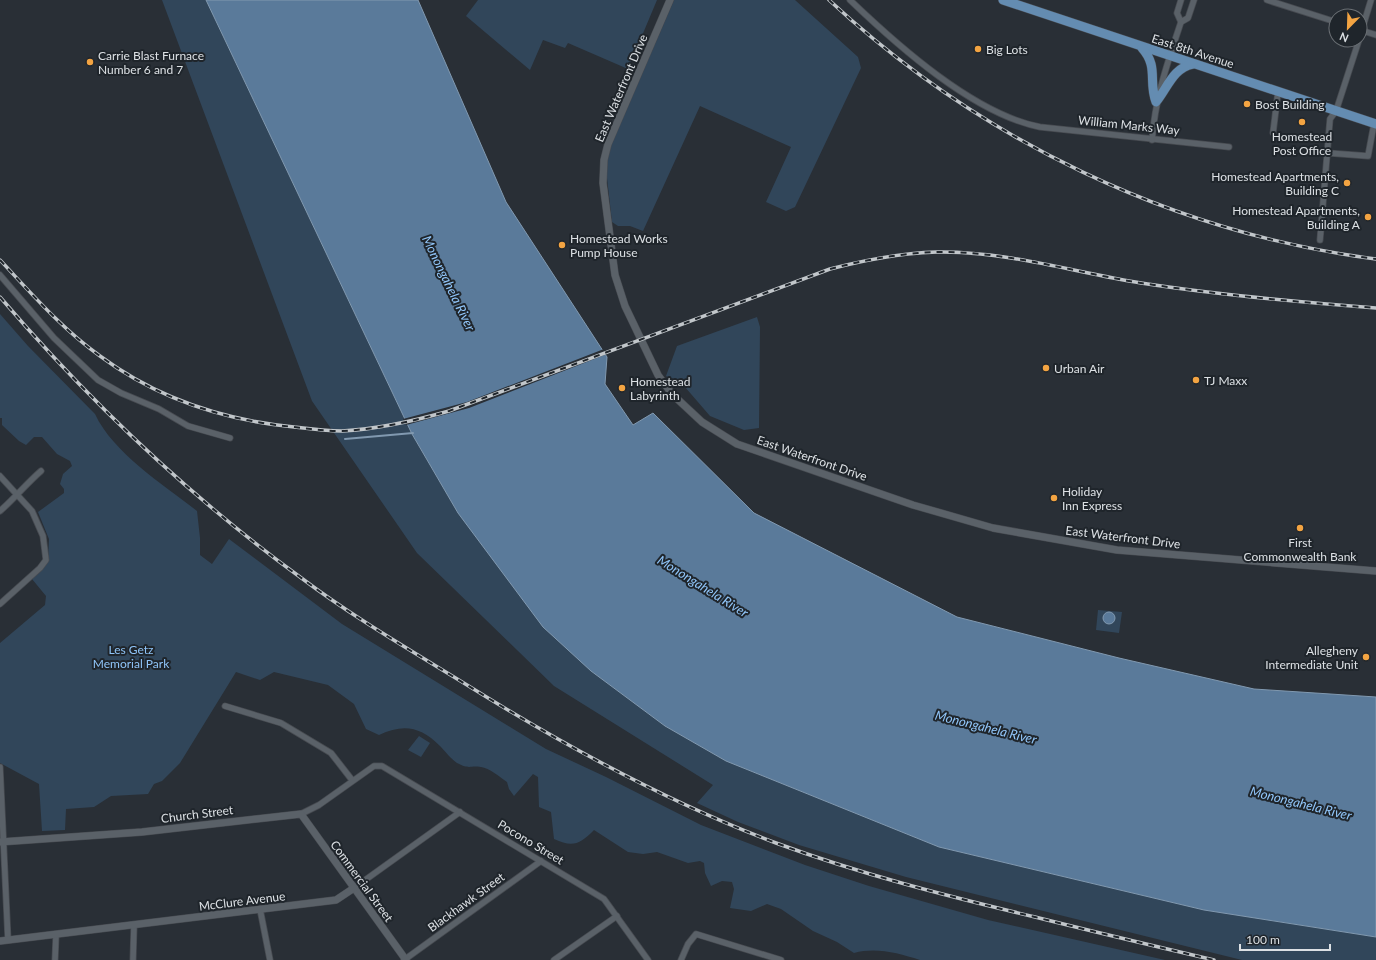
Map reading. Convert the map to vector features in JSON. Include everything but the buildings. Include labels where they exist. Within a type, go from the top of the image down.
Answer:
[{"type":"main road","name":"East 8th Avenue","points":[[1003,0],[1023,3],[1141,47],[1375,124]]},
{"type":"main road","points":[[1141,47],[1149,55],[1152,65],[1152,89],[1156,102]]},
{"type":"main road","points":[[1156,102],[1178,71],[1184,66],[1193,64]]},
{"type":"street","name":"East Waterfront Drive","points":[[670,0],[608,144],[604,160],[604,183],[615,275],[625,306],[658,375],[682,406],[702,422],[737,444],[912,505],[993,528],[1117,550],[1376,571]]},
{"type":"street","name":"William Marks Way","points":[[850,0],[871,20],[932,71],[1002,115],[1026,124],[1152,140],[1229,147]]},
{"type":"street","points":[[1181,0],[1177,13],[1181,22]]},
{"type":"street","points":[[1152,140],[1156,102],[1169,56],[1181,22],[1188,18],[1194,0]]},
{"type":"street","points":[[1267,0],[1328,19]]},
{"type":"street","points":[[1368,10],[1371,0]]},
{"type":"street","points":[[1320,240],[1330,119],[1336,110],[1356,48]]},
{"type":"street","points":[[1272,132],[1278,92]]},
{"type":"street","points":[[1328,153],[1368,156],[1375,124]]},
{"type":"street","points":[[0,275],[54,338],[98,380],[121,393],[153,406],[188,426],[230,438]]},
{"type":"street","points":[[0,512],[41,471]]},
{"type":"street","points":[[0,476],[32,511],[43,536],[46,560],[40,568],[0,604]]},
{"type":"street","points":[[225,706],[281,724],[331,753],[352,780]]},
{"type":"street","name":"Church Street","points":[[2,841],[142,832],[301,814],[319,805],[352,780],[374,766],[382,766]]},
{"type":"street","name":"Pocono Street","points":[[382,766],[604,899],[648,960]]},
{"type":"street","points":[[0,768],[4,941]]},
{"type":"street","name":"McClure Avenue","points":[[4,941],[336,900],[460,812]]},
{"type":"street","name":"Commercial Street","points":[[301,814],[405,960]]},
{"type":"street","name":"Blackhawk Street","points":[[405,960],[541,861]]},
{"type":"street","points":[[260,909],[270,960]]},
{"type":"street","points":[[554,960],[617,916]]},
{"type":"street","points":[[133,960],[134,925]]},
{"type":"street","points":[[681,960],[688,944],[696,934],[781,960]]},
{"type":"street","points":[[55,960],[56,935]]},
{"type":"green space","points":[[162,0],[206,0],[412,434],[458,513],[591,671],[665,726],[726,761],[939,847],[1204,910],[1376,937],[1376,960],[1242,960],[906,877],[799,845],[738,822],[697,803],[713,785],[554,686],[417,553],[312,401]]},
{"type":"green space","points":[[478,0],[657,0],[628,69],[568,43],[565,48],[543,40],[530,70],[466,16]]},
{"type":"green space","points":[[674,0],[795,0],[858,57],[861,68],[795,207],[786,211],[766,202],[791,147],[700,106],[643,231],[630,226],[618,226],[612,222],[606,169],[610,147]]},
{"type":"green space","name":"Les Getz Memorial Park","points":[[0,314],[28,346],[95,414],[103,428],[126,455],[197,511],[200,555],[212,564],[229,539],[342,624],[546,749],[606,777],[701,825],[805,865],[869,886],[988,920],[1165,960],[920,960],[895,953],[879,951],[862,951],[854,953],[837,942],[813,931],[781,909],[767,904],[751,911],[730,908],[734,889],[732,882],[722,881],[711,886],[705,873],[704,863],[700,861],[688,863],[657,852],[643,854],[628,852],[594,830],[585,839],[576,843],[571,844],[554,839],[551,812],[539,807],[538,777],[533,774],[514,796],[509,789],[507,782],[498,775],[484,768],[468,767],[457,763],[433,739],[425,734],[404,728],[388,731],[379,735],[366,729],[354,704],[328,685],[274,672],[260,680],[236,672],[180,763],[162,781],[154,784],[148,794],[111,796],[94,807],[66,809],[65,830],[42,831],[39,784],[0,763],[0,643],[45,605],[46,596],[32,579],[48,560],[49,539],[38,512],[64,493],[64,489],[60,484],[63,474],[72,466],[70,461],[57,454],[42,437],[34,437],[26,445],[19,441],[2,425],[2,418],[0,418]]},
{"type":"green space","points":[[757,317],[760,327],[759,428],[744,430],[710,416],[685,387],[666,376],[677,346]]},
{"type":"green space","points":[[1098,610],[1122,612],[1119,633],[1096,630]]},
{"type":"green space","points":[[419,736],[430,743],[421,757],[408,750]]},
{"type":"water","name":"Monongahela River","points":[[206,0],[418,0],[506,202],[607,357],[605,384],[633,425],[653,413],[754,513],[957,617],[1119,658],[1254,689],[1376,697],[1376,937],[1204,910],[939,847],[726,761],[665,726],[591,671],[543,627],[458,513],[412,434]]},
{"type":"water","points":[[1109,612],[1113,614],[1115,618],[1113,622],[1109,624],[1105,622],[1103,618],[1105,614]]},
{"type":"pier","points":[[604,349],[607,354],[469,408],[406,425],[403,419],[467,402]]},
{"type":"waterway","points":[[345,439],[413,433]]},
{"type":"railway","points":[[829,0],[887,50],[949,95],[1014,136],[1082,172],[1153,202],[1226,227],[1300,246],[1376,259]]},
{"type":"railway","points":[[0,260],[47,310],[86,345],[122,371],[168,396],[217,413],[242,419],[268,424],[336,431],[383,426],[449,411],[830,269],[897,255],[937,252],[988,255],[1014,258],[1141,283],[1170,287],[1258,298],[1376,308]]},
{"type":"railway","points":[[0,297],[69,373],[142,446],[219,514],[259,546],[320,592],[361,620],[541,730],[617,772],[735,827],[840,865],[937,893],[1214,960]]},
{"type":"place","name":"Big Lots","points":[[978,49]]},
{"type":"place","name":"Carrie Blast Furnace Number 6 and 7","points":[[90,62]]},
{"type":"place","name":"Bost Building","points":[[1247,104]]},
{"type":"place","name":"Homestead Post Office","points":[[1302,122]]},
{"type":"place","name":"Homestead Apartments, Building C","points":[[1347,183]]},
{"type":"place","name":"Homestead Apartments, Building A","points":[[1368,217]]},
{"type":"place","name":"Homestead Works Pump House","points":[[562,245]]},
{"type":"place","name":"Urban Air","points":[[1046,368]]},
{"type":"place","name":"TJ Maxx","points":[[1196,380]]},
{"type":"place","name":"Homestead Labyrinth","points":[[622,388]]},
{"type":"place","name":"Holiday Inn Express","points":[[1054,498]]},
{"type":"place","name":"First Commonwealth Bank","points":[[1300,528]]},
{"type":"place","name":"Allegheny Intermediate Unit","points":[[1366,657]]}]
